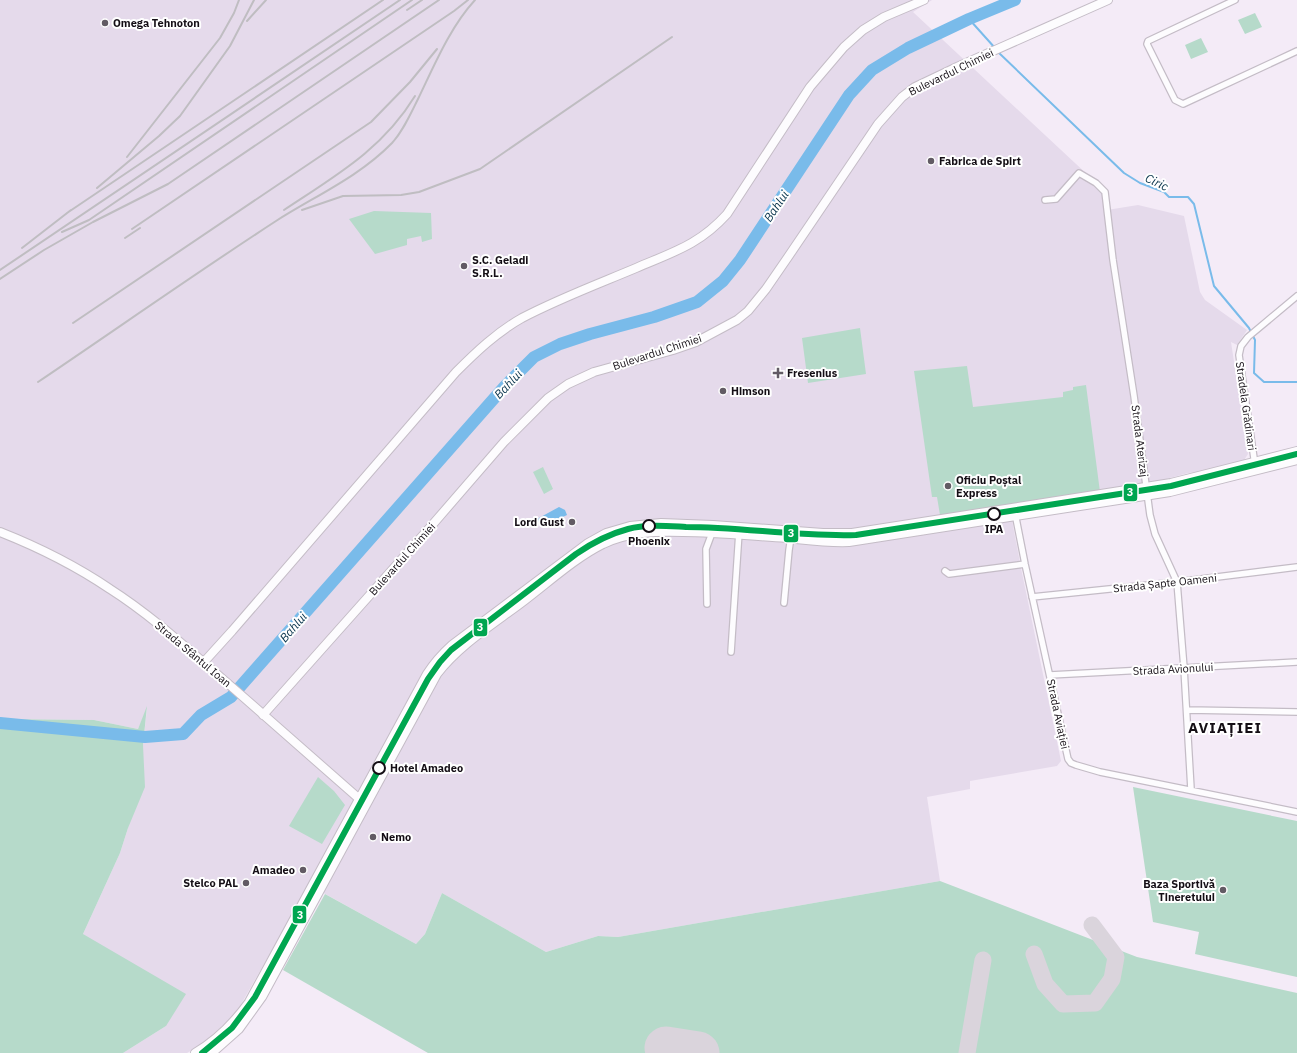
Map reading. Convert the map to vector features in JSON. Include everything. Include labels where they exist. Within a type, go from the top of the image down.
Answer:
[{"type":"main road","points":[[203,662],[232,631],[477,350],[499,333],[521,319],[565,298],[682,249],[701,238],[718,224],[727,214],[810,87],[844,47],[863,30],[884,17],[924,0]]},
{"type":"main road","name":"Bulevardul Chimiei","points":[[263,715],[504,442],[548,398],[568,384],[594,372],[696,342],[737,320],[748,311],[766,289],[820,212],[878,124],[892,106],[902,97],[915,87],[1108,0]]},
{"type":"main road","points":[[212,1053],[239,1029],[262,997],[437,674],[457,651],[577,560],[603,544],[622,537],[650,532],[712,533],[739,531],[773,531],[828,542],[849,542],[1015,512],[1147,492],[1190,488],[1297,451]]},
{"type":"main road","points":[[1255,466],[1297,460]]},
{"type":"main road","points":[[195,1053],[209,1044],[228,1028],[249,1002],[427,674],[443,653],[580,548],[610,532],[630,526],[646,524],[692,524],[739,531]]},
{"type":"main road","name":"Strada Sfântul Ioan","points":[[0,532],[62,560],[110,589],[161,627],[356,796],[368,803]]},
{"type":"street","points":[[1235,0],[1148,40],[1147,44],[1175,100],[1183,104],[1297,52]]},
{"type":"street","name":"Strada Aterizaj","points":[[1045,200],[1056,199],[1079,173],[1096,183],[1105,192],[1113,260],[1134,396],[1150,515],[1155,534],[1177,582],[1187,710],[1191,790]]},
{"type":"street","name":"Stradela Grădinari","points":[[1255,466],[1239,355],[1241,346],[1248,337],[1297,296]]},
{"type":"street","name":"Strada Aviației","points":[[1015,512],[1032,597],[1068,759],[1071,763],[1100,772],[1297,812]]},
{"type":"street","points":[[731,652],[739,531]]},
{"type":"street","points":[[706,604],[706,549],[712,533]]},
{"type":"street","points":[[784,603],[792,535]]},
{"type":"street","points":[[945,571],[949,574],[1025,564]]},
{"type":"street","name":"Strada Șapte Oameni","points":[[1032,597],[1177,582],[1297,567]]},
{"type":"street","name":"Strada Avionului","points":[[1050,675],[1297,662]]},
{"type":"street","points":[[1187,710],[1297,712]]},
{"type":"shaded area","points":[[0,0],[932,0],[913,12],[1105,191],[1107,210],[1138,205],[1184,216],[1200,292],[1205,300],[1247,330],[1237,345],[1231,342],[1248,454],[1239,468],[1188,473],[1152,483],[1011,506],[1013,526],[1021,568],[1061,761],[1057,766],[970,781],[970,789],[927,797],[940,881],[618,937],[598,936],[546,952],[442,893],[425,934],[416,944],[309,885],[236,1013],[205,1042],[187,1053],[123,1053],[166,1026],[83,934],[120,853],[128,828],[143,745],[147,708],[138,729],[94,720],[0,719]]},
{"type":"green space","points":[[1255,13],[1262,27],[1245,34],[1238,20]]},
{"type":"green space","points":[[1201,38],[1208,52],[1191,59],[1185,45]]},
{"type":"green space","points":[[374,211],[431,213],[432,239],[422,242],[421,236],[407,239],[407,245],[375,254],[349,219]]},
{"type":"green space","points":[[860,328],[866,374],[808,383],[802,338]]},
{"type":"green space","points":[[967,366],[973,407],[1063,397],[1063,392],[1073,390],[1073,387],[1086,385],[1100,492],[940,515],[937,497],[932,497],[914,371]]},
{"type":"green space","points":[[543,467],[553,489],[544,494],[533,472]]},
{"type":"green space","points":[[147,706],[143,745],[145,787],[128,828],[120,853],[83,934],[186,994],[166,1026],[123,1053],[0,1053],[0,719],[94,720],[138,729]]},
{"type":"green space","points":[[318,777],[334,791],[345,805],[322,844],[289,826]]},
{"type":"green space","name":"Baza Sportivă Tineretului","points":[[1133,787],[1297,821],[1297,977],[1195,954],[1199,932],[1153,922]]},
{"type":"green space","points":[[940,881],[1137,957],[1297,993],[1297,1053],[428,1053],[283,970],[325,894],[416,944],[425,934],[442,893],[546,952],[598,936],[618,937]]},
{"type":"water","points":[[559,507],[565,510],[567,515],[542,527],[537,519]]},
{"type":"waterway","name":"Bahlui","points":[[0,723],[145,737],[183,734],[201,715],[231,697],[505,386],[534,357],[560,344],[590,334],[654,317],[697,302],[723,281],[740,260],[849,95],[872,70],[908,48],[969,19],[1015,0]]},
{"type":"waterway","name":"Ciric","points":[[969,19],[995,48]]},
{"type":"waterway","name":"Ciric","points":[[998,52],[1124,173],[1140,183],[1164,192],[1169,197],[1188,197],[1194,204],[1214,286],[1249,328],[1255,340],[1254,373],[1264,382],[1297,382]]},
{"type":"taxiway","points":[[1034,954],[1045,984],[1063,1004],[1095,1003],[1112,979],[1116,957],[1092,925]]},
{"type":"taxiway","points":[[967,1053],[983,960]]},
{"type":"runway","points":[[666,1048],[698,1053]]},
{"type":"railway","points":[[127,157],[220,38],[234,13],[239,0]]},
{"type":"railway","points":[[97,188],[159,136],[180,116],[230,46],[254,0]]},
{"type":"railway","points":[[247,21],[266,0]]},
{"type":"railway","points":[[67,213],[383,0]]},
{"type":"railway","points":[[0,270],[400,0]]},
{"type":"railway","points":[[62,232],[89,220],[412,0]]},
{"type":"railway","points":[[407,10],[422,0]]},
{"type":"railway","points":[[0,279],[44,250],[93,222],[168,184],[439,0]]},
{"type":"railway","points":[[132,229],[454,11],[468,0]]},
{"type":"railway","points":[[38,382],[276,221],[351,176],[379,155],[392,143],[403,128],[450,34],[475,0]]},
{"type":"railway","points":[[302,210],[343,196],[401,195],[419,192],[480,169],[672,37]]},
{"type":"railway","points":[[73,323],[371,122],[410,82],[437,49]]},
{"type":"railway","points":[[284,210],[339,173],[372,147],[388,132],[415,96]]},
{"type":"railway","points":[[22,248],[71,210]]},
{"type":"railway","points":[[125,238],[140,228]]},
{"type":"transit line","name":"3","points":[[202,1053],[232,1028],[255,997],[428,679],[440,662],[451,650],[576,554],[594,543],[621,531],[635,527],[650,526],[728,529],[813,535],[856,535],[1171,486],[1297,454]]},
{"type":"place","name":"Omega Tehnoton","points":[[105,23]]},
{"type":"place","name":"Fabrica de Spirt","points":[[931,161]]},
{"type":"place","name":"S.C. Geladi S.R.L.","points":[[464,266]]},
{"type":"place","name":"Fresenius","points":[[778,373]]},
{"type":"place","name":"Himson","points":[[723,391]]},
{"type":"place","name":"Oficiu Poștal Express","points":[[948,486]]},
{"type":"place","name":"IPA","points":[[994,514]]},
{"type":"place","name":"Lord Gust","points":[[572,522]]},
{"type":"place","name":"Phoenix","points":[[649,526]]},
{"type":"place","name":"Hotel Amadeo","points":[[379,768]]},
{"type":"place","name":"Nemo","points":[[373,837]]},
{"type":"place","name":"Amadeo","points":[[303,870]]},
{"type":"place","name":"Stelco PAL","points":[[246,883]]},
{"type":"place","name":"Baza Sportivă Tineretului","points":[[1223,890]]},
{"type":"district","name":"AVIAȚIEI","points":[[1225,727]]}]
